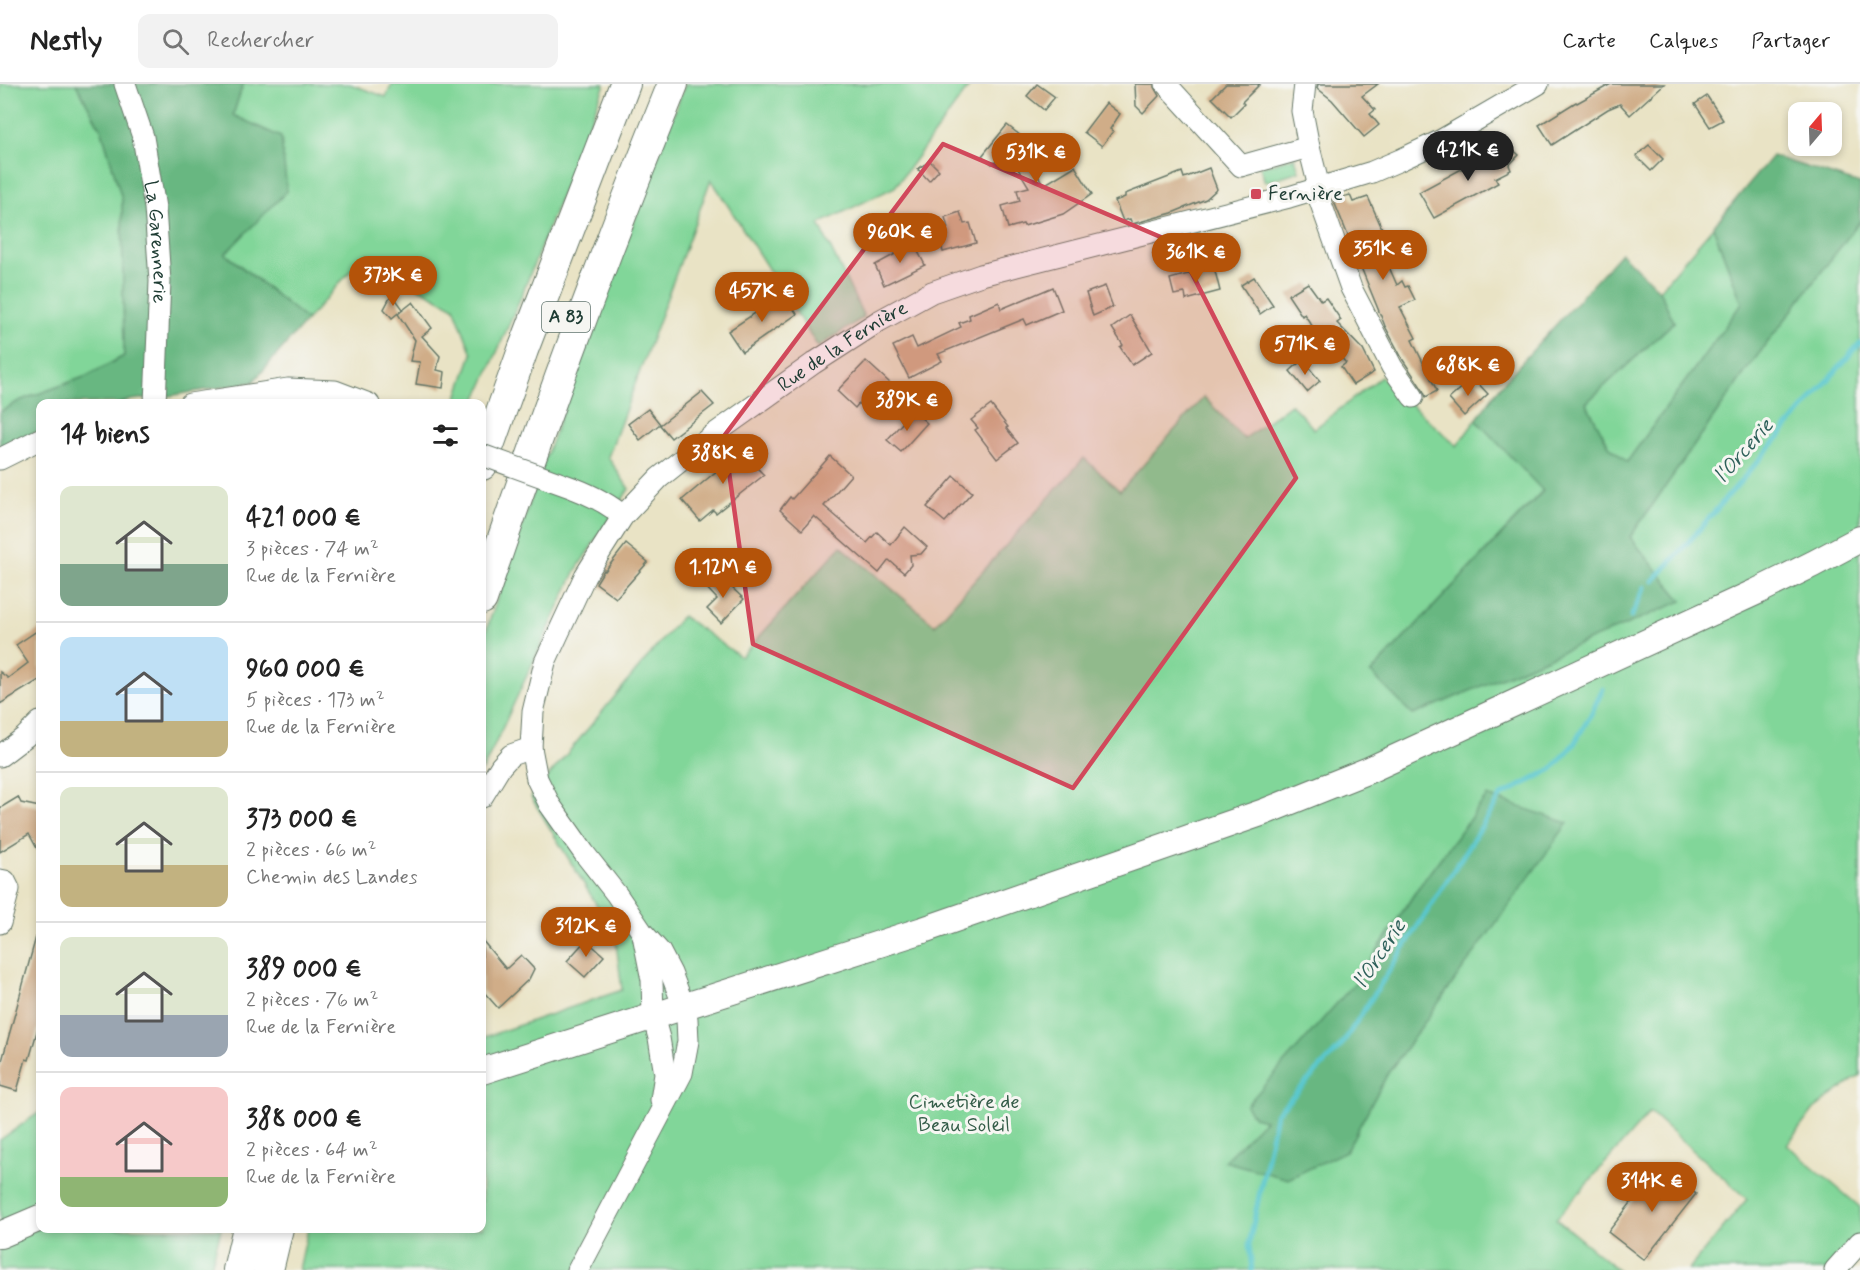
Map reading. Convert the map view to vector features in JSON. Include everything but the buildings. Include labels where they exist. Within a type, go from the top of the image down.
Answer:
[{"type":"highway","name":"A 83","points":[[486,454],[523,350],[626,84]]},
{"type":"highway","name":"A 83","points":[[486,542],[558,339],[657,84]]},
{"type":"highway","points":[[486,588],[570,346],[673,84]]},
{"type":"highway","points":[[238,1270],[248,1233]]},
{"type":"highway","points":[[268,1270],[277,1233]]},
{"type":"main road","points":[[486,1070],[923,930],[1275,808],[1391,760],[1776,582],[1860,539]]},
{"type":"main road","points":[[0,1235],[36,1220]]},
{"type":"street","name":"La Garennerie","points":[[125,84],[143,136],[155,208],[160,281],[155,399]]},
{"type":"street","points":[[1166,84],[1241,166],[1309,147]]},
{"type":"street","points":[[1305,84],[1302,111],[1319,198],[1351,288],[1392,367],[1413,397]]},
{"type":"street","name":"Rue de la Fernière","points":[[578,1270],[682,1073],[688,1041],[684,1007],[660,952],[642,932],[550,805],[537,779],[531,748],[533,712],[545,662],[585,576],[623,516],[659,478],[713,435],[851,339],[932,292],[981,274],[1318,188],[1372,172],[1440,141],[1538,84]]},
{"type":"street","points":[[223,399],[288,389],[335,391],[356,399]]},
{"type":"street","points":[[0,459],[36,441]]},
{"type":"street","points":[[486,456],[589,494],[611,505],[623,516]]},
{"type":"street","points":[[0,756],[36,726]]},
{"type":"street","points":[[486,790],[501,766],[511,755],[531,748]]},
{"type":"street","points":[[0,880],[4,881],[9,889],[0,922]]},
{"type":"street","name":"Rue de la Fernière","points":[[642,932],[652,980],[653,1016],[665,1074],[657,1118]]},
{"type":"street","points":[[1835,1270],[1860,1242]]},
{"type":"highlighted area","points":[[943,144],[1177,244],[1296,478],[1073,788],[753,644],[724,436]]},
{"type":"green space","points":[[0,84],[76,84],[102,131],[122,199],[124,356],[87,376],[19,401],[0,412]]},
{"type":"green space","points":[[76,84],[243,84],[233,115],[281,137],[287,191],[225,254],[307,320],[253,382],[141,399],[36,399],[36,433],[0,447],[0,412],[19,401],[87,376],[124,356],[122,199],[102,131]]},
{"type":"green space","points":[[243,84],[350,84],[386,97],[392,84],[605,84],[523,292],[477,399],[456,399],[472,354],[454,307],[406,281],[367,254],[307,320],[225,253],[287,191],[233,115]]},
{"type":"green space","points":[[685,84],[971,84],[895,187],[819,224],[864,317],[818,347],[711,179],[608,457],[629,489],[576,570],[486,763],[486,631],[543,464]]},
{"type":"green space","points":[[1772,156],[1860,184],[1860,221],[1748,368],[1630,537],[1682,601],[1413,715],[1371,673],[1543,491],[1476,420],[1502,384],[1621,253],[1659,290],[1674,322],[1586,403],[1609,446],[1627,462],[1742,303],[1713,227]]},
{"type":"green space","points":[[1295,157],[1299,171],[1265,182],[1260,167]]},
{"type":"green space","name":"Cimetière de Beau Soleil","points":[[1860,221],[1860,1075],[1814,1109],[1787,1145],[1860,1207],[1860,1254],[1846,1270],[1688,1270],[1747,1199],[1650,1112],[1556,1219],[1618,1270],[299,1270],[307,1233],[486,1233],[486,1037],[622,990],[615,935],[531,797],[682,616],[741,657],[841,546],[935,625],[1084,458],[1120,491],[1204,397],[1244,439],[1291,404],[1314,429],[1381,377],[1457,446],[1476,420],[1543,490],[1371,673],[1682,601],[1630,537],[1748,368]],"holes":[[[1567,823],[1388,1073],[1346,1151],[1224,1161],[1266,1120],[1418,888]]]},
{"type":"green space","points":[[1713,227],[1742,303],[1627,462],[1609,446],[1586,403],[1674,322],[1659,290]]},
{"type":"green space","points":[[1487,796],[1568,823],[1388,1073],[1346,1151],[1288,1179],[1224,1161],[1265,1120],[1254,1117],[1246,1106],[1361,976],[1418,888]]},
{"type":"green space","points":[[36,1115],[36,1233],[220,1233],[210,1270],[0,1270],[0,1140]]},
{"type":"waterway","name":"l'Orcerie","points":[[1653,581],[1860,343]]},
{"type":"waterway","name":"l'Orcerie","points":[[1631,617],[1645,587]]},
{"type":"waterway","name":"l'Orcerie","points":[[1252,1270],[1249,1244],[1276,1114],[1341,1046],[1501,796],[1552,769],[1574,744],[1603,689]]},
{"type":"place","name":"Fernière","points":[[1256,194]]}]
